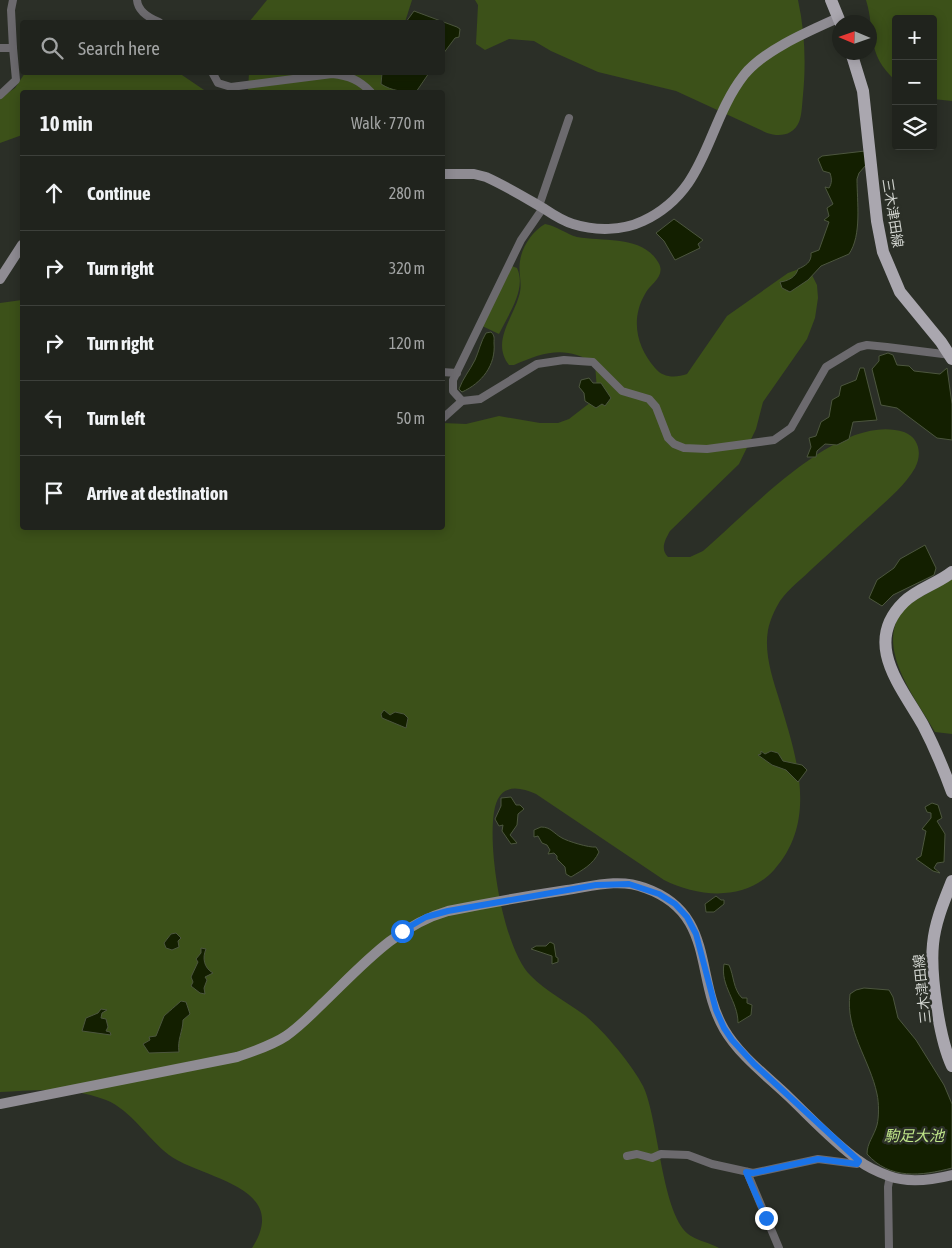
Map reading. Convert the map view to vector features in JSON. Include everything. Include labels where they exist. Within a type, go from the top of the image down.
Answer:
[{"type":"main road","points":[[831,0],[837,15]]},
{"type":"main road","name":"三木津田線","points":[[853,60],[862,91],[877,221],[883,252],[900,292],[951,357]]},
{"type":"main road","points":[[952,572],[916,592],[904,602],[888,626],[885,654],[892,672],[924,728],[952,792]]},
{"type":"main road","name":"三木津田線","points":[[952,881],[936,926],[933,945],[943,1042],[952,1066]]},
{"type":"street","points":[[0,94],[16,80],[11,10],[13,0]]},
{"type":"street","points":[[137,0],[137,4],[145,15],[155,20]]},
{"type":"street","points":[[445,174],[474,174],[486,177],[572,224],[597,229],[617,229],[636,225],[656,215],[676,201],[689,184],[736,88],[752,66],[765,56],[832,23]]},
{"type":"street","points":[[0,48],[13,48]]},
{"type":"street","points":[[214,75],[218,82],[231,87],[324,75]]},
{"type":"street","points":[[340,75],[360,81],[369,90]]},
{"type":"street","points":[[462,401],[453,391],[453,380],[521,240],[541,207],[569,118]]},
{"type":"street","points":[[0,279],[20,249]]},
{"type":"street","points":[[445,416],[462,401],[480,399],[537,364],[564,360],[588,361],[600,368],[622,391],[649,399],[656,407],[664,430],[674,444],[684,448],[707,449],[774,440],[783,435],[791,428],[826,367],[859,347],[867,345],[887,347],[951,357]]},
{"type":"street","points":[[445,372],[457,373]]},
{"type":"street","points":[[0,1104],[220,1060],[262,1048],[296,1029],[379,950],[402,931],[426,917],[448,911],[596,885],[629,884],[659,894],[675,904],[687,917],[696,934],[716,1010],[728,1034],[754,1064],[859,1161],[890,1176],[920,1180],[952,1176]]},
{"type":"street","points":[[628,1156],[637,1154],[652,1158],[661,1154],[688,1155],[712,1164],[753,1173],[818,1159],[849,1164],[857,1164],[859,1161]]},
{"type":"street","points":[[746,1172],[779,1248]]},
{"type":"street","points":[[889,1248],[888,1187],[890,1176]]},
{"type":"green space","points":[[267,0],[412,0],[406,20],[251,20]]},
{"type":"green space","points":[[475,0],[798,0],[805,59],[799,122],[789,133],[776,135],[767,133],[676,91],[598,72],[551,51],[534,41],[509,39],[485,50],[476,44],[478,5]]},
{"type":"green space","points":[[866,0],[952,0],[952,101],[937,99],[937,15],[892,15],[892,77],[886,71],[877,54],[877,15],[869,15]]},
{"type":"green space","points":[[24,75],[182,75],[204,90],[20,90],[20,136],[0,143],[0,98],[15,88]]},
{"type":"green space","points":[[249,75],[398,75],[399,90],[248,90]]},
{"type":"green space","points":[[545,224],[554,226],[577,237],[622,241],[642,247],[651,253],[658,262],[660,272],[657,280],[647,290],[640,304],[637,323],[638,333],[640,342],[649,360],[658,371],[666,375],[678,376],[687,374],[727,316],[788,273],[799,269],[808,271],[817,285],[818,298],[815,318],[807,339],[763,402],[756,429],[739,464],[670,531],[664,548],[668,557],[690,557],[703,551],[796,469],[824,450],[852,436],[879,430],[904,432],[913,438],[919,452],[915,468],[900,488],[796,583],[780,601],[771,619],[767,647],[771,674],[792,742],[800,787],[800,809],[796,830],[788,851],[774,870],[762,880],[735,892],[706,893],[691,890],[664,880],[536,794],[517,789],[506,790],[498,799],[495,807],[493,845],[499,895],[512,943],[521,963],[531,976],[549,991],[590,1020],[607,1037],[632,1068],[643,1086],[648,1101],[667,1189],[681,1226],[691,1236],[719,1248],[252,1248],[261,1227],[261,1211],[252,1198],[238,1187],[169,1155],[115,1105],[93,1096],[67,1091],[0,1092],[0,303],[20,300],[20,530],[445,530],[445,423],[466,424],[499,416],[540,423],[558,423],[569,419],[591,402],[597,390],[595,364],[574,354],[555,352],[514,365],[509,365],[504,356],[502,348],[505,330],[520,292],[521,255],[536,231]]},
{"type":"green space","points":[[509,265],[517,268],[520,284],[515,302],[499,334],[480,325]]},
{"type":"green space","points":[[952,579],[952,734],[935,732],[901,672],[895,656],[893,640],[895,625],[903,610]]},
{"type":"water","points":[[414,11],[438,20],[407,20]]},
{"type":"water","points":[[445,23],[460,29],[459,37],[455,38],[445,51]]},
{"type":"water","points":[[382,75],[428,75],[417,90],[395,90],[381,84]]},
{"type":"water","points":[[865,151],[866,165],[859,173],[857,179],[856,238],[849,254],[821,266],[808,280],[790,292],[782,288],[780,282],[789,280],[794,276],[798,269],[809,261],[811,253],[819,250],[829,222],[824,220],[829,216],[827,208],[833,204],[825,187],[829,188],[831,177],[830,173],[823,171],[818,159],[822,156]]},
{"type":"water","points":[[674,219],[703,240],[698,244],[700,248],[675,260],[664,241],[656,233]]},
{"type":"water","points":[[491,332],[494,337],[494,351],[490,366],[476,384],[462,392],[459,389],[462,381],[475,360],[484,336],[486,333]]},
{"type":"water","points":[[888,353],[893,355],[897,365],[909,366],[914,371],[940,374],[947,368],[952,404],[952,440],[937,438],[897,408],[881,405],[872,369],[879,361],[879,356]]},
{"type":"water","points":[[860,368],[864,368],[877,420],[853,422],[849,439],[837,445],[825,444],[817,451],[816,457],[807,457],[811,447],[809,438],[816,436],[821,422],[829,417],[832,400],[839,396],[841,386],[856,380]]},
{"type":"water","points":[[589,378],[593,383],[601,383],[611,398],[605,406],[602,404],[596,408],[585,401],[584,393],[579,387],[581,380]]},
{"type":"water","points":[[925,545],[936,568],[934,575],[893,595],[882,606],[869,598],[877,580],[894,568],[900,559]]},
{"type":"water","points":[[384,710],[390,715],[395,712],[404,714],[408,718],[406,728],[382,718],[381,714]]},
{"type":"water","points":[[761,751],[765,754],[771,751],[778,753],[783,761],[802,765],[807,770],[798,782],[786,770],[772,765],[758,755],[761,754]]},
{"type":"water","points":[[511,797],[516,805],[520,805],[524,809],[518,814],[517,825],[510,835],[517,843],[511,844],[502,831],[503,825],[499,826],[495,819],[501,806],[501,798]]},
{"type":"water","points":[[932,803],[938,805],[942,818],[937,821],[945,834],[944,862],[937,863],[934,868],[940,873],[933,871],[916,859],[921,856],[926,831],[922,829],[931,818],[931,813],[927,812],[925,807]]},
{"type":"water","points":[[541,827],[550,829],[568,841],[596,847],[599,852],[597,857],[571,877],[566,874],[565,867],[554,853],[548,854],[550,850],[547,845],[542,843],[538,836],[534,837],[534,830]]},
{"type":"water","points":[[716,896],[724,900],[724,904],[714,912],[706,912],[705,904]]},
{"type":"water","points":[[176,933],[181,938],[178,941],[179,947],[172,950],[166,948],[164,943],[171,934]]},
{"type":"water","points":[[550,942],[554,944],[556,957],[558,958],[558,962],[552,964],[552,956],[531,949],[536,946],[546,946]]},
{"type":"water","points":[[201,948],[206,949],[205,962],[213,973],[205,977],[207,980],[204,988],[205,994],[200,993],[191,986],[193,982],[191,977],[198,962],[196,959],[201,953]]},
{"type":"water","points":[[724,964],[729,965],[731,969],[735,987],[739,994],[742,998],[747,998],[747,1003],[752,1005],[751,1015],[738,1023],[735,1008],[724,979]]},
{"type":"water","name":"駒足大池","points":[[864,988],[889,990],[893,997],[898,1018],[916,1040],[944,1085],[952,1104],[952,1168],[929,1173],[906,1174],[886,1168],[867,1154],[868,1146],[878,1122],[878,1098],[874,1081],[854,1032],[849,1007],[850,994]]},
{"type":"water","points":[[181,1001],[186,1002],[190,1014],[183,1020],[179,1052],[149,1053],[143,1044],[150,1040],[149,1037],[156,1036],[164,1016]]},
{"type":"water","points":[[101,1009],[107,1010],[102,1013],[101,1018],[106,1019],[108,1027],[106,1031],[110,1032],[111,1035],[82,1031],[86,1018],[98,1013]]},
{"type":"route","points":[[402,931],[426,917],[448,911],[596,885],[629,884],[644,887],[675,904],[687,917],[696,934],[716,1010],[732,1040],[754,1064],[837,1143],[859,1161],[857,1164],[849,1164],[818,1159],[753,1173],[746,1172],[766,1218]]}]
